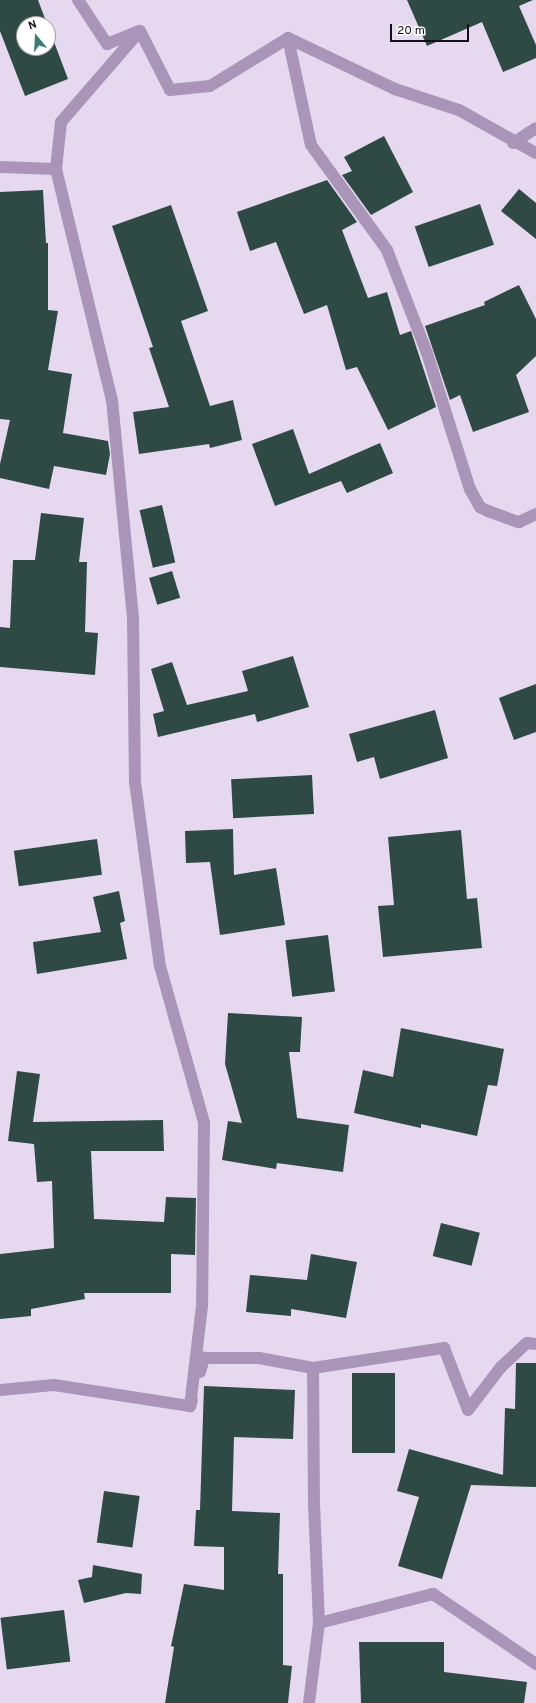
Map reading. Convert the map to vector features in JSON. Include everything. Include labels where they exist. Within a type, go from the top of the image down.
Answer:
[{"type":"street","points":[[78,0],[107,44],[140,31]]},
{"type":"street","points":[[140,31],[170,90],[210,86],[288,38]]},
{"type":"street","points":[[140,31],[61,122],[56,169],[112,400],[133,619],[135,782],[160,966],[204,1123],[202,1306],[190,1406]]},
{"type":"street","points":[[288,38],[395,88],[459,110],[513,143],[536,154]]},
{"type":"street","points":[[288,38],[311,145],[386,250],[427,353],[470,489],[480,507],[488,511],[519,522],[536,514]]},
{"type":"street","points":[[513,143],[536,128]]},
{"type":"street","points":[[0,167],[56,169]]},
{"type":"street","points":[[190,1406],[204,1358],[259,1358],[313,1368],[444,1348],[468,1410],[501,1367],[527,1343],[536,1344]]},
{"type":"street","points":[[309,1703],[319,1623],[314,1506],[313,1368]]},
{"type":"street","points":[[0,1390],[54,1385],[190,1406]]},
{"type":"street","points":[[319,1623],[433,1594],[536,1664]]},
{"type":"building","points":[[0,0],[38,0],[44,16],[16,16],[16,56],[56,56],[56,47],[68,79],[25,96],[0,31]]},
{"type":"building","points":[[407,0],[533,0],[519,6],[536,45],[536,58],[503,72],[482,22],[427,46]]},
{"type":"building","points":[[384,136],[413,192],[371,215],[342,175],[352,171],[344,157]]},
{"type":"building","points":[[327,180],[357,222],[342,230],[368,298],[387,292],[400,335],[411,331],[436,407],[388,430],[357,367],[346,370],[327,305],[304,314],[276,242],[250,251],[237,212]]},
{"type":"building","points":[[519,189],[536,203],[536,239],[501,211]]},
{"type":"building","points":[[43,190],[46,243],[48,243],[48,310],[58,311],[48,370],[72,374],[63,433],[108,441],[110,454],[106,475],[54,466],[49,489],[0,478],[0,464],[10,420],[0,419],[0,192]]},
{"type":"building","points":[[480,204],[494,245],[429,267],[415,226]]},
{"type":"building","points":[[171,205],[208,311],[181,321],[210,406],[233,400],[242,440],[210,448],[209,444],[139,454],[133,412],[169,407],[149,348],[153,347],[112,226]]},
{"type":"building","points":[[519,285],[536,319],[536,356],[516,375],[529,412],[473,432],[460,395],[450,400],[425,326],[485,305],[484,302]]},
{"type":"building","points":[[293,429],[309,474],[380,443],[393,473],[347,493],[341,481],[275,506],[252,444]]},
{"type":"building","points":[[162,505],[175,562],[153,568],[140,510]]},
{"type":"building","points":[[41,513],[84,518],[79,562],[87,562],[85,632],[98,633],[95,675],[0,667],[0,627],[10,628],[13,560],[35,560]]},
{"type":"building","points":[[172,571],[180,598],[157,605],[149,578]]},
{"type":"building","points":[[293,656],[309,707],[257,722],[255,714],[158,737],[153,714],[164,711],[151,669],[172,662],[187,705],[248,691],[242,671]]},
{"type":"building","points":[[536,684],[536,732],[514,740],[499,698]]},
{"type":"building","points":[[435,710],[448,758],[380,779],[374,757],[357,762],[349,734]]},
{"type":"building","points":[[312,775],[314,814],[233,818],[231,779]]},
{"type":"building","points":[[233,829],[234,875],[276,868],[285,925],[220,935],[210,862],[186,863],[185,831]]},
{"type":"building","points":[[461,830],[467,899],[477,898],[482,948],[383,957],[378,906],[394,905],[388,837]]},
{"type":"building","points":[[97,839],[102,875],[19,886],[14,851]]},
{"type":"building","points":[[119,891],[125,921],[120,923],[127,959],[37,974],[33,942],[101,932],[93,897]]},
{"type":"building","points":[[328,935],[335,992],[292,997],[285,940]]},
{"type":"building","points":[[228,1013],[302,1017],[300,1052],[289,1052],[297,1118],[349,1125],[343,1172],[277,1163],[276,1169],[222,1160],[228,1121],[242,1123],[225,1064]]},
{"type":"building","points":[[401,1028],[504,1049],[497,1086],[488,1085],[477,1136],[421,1124],[421,1128],[354,1113],[363,1070],[393,1077]]},
{"type":"building","points":[[17,1071],[40,1074],[33,1122],[163,1120],[164,1151],[91,1151],[94,1219],[164,1222],[166,1197],[196,1198],[195,1255],[171,1254],[171,1293],[84,1293],[85,1299],[31,1309],[31,1316],[0,1319],[0,1254],[54,1248],[52,1181],[37,1182],[34,1144],[8,1141]]},
{"type":"building","points":[[441,1223],[480,1233],[472,1266],[433,1256]]},
{"type":"building","points":[[311,1254],[357,1262],[346,1318],[291,1309],[291,1316],[246,1312],[250,1275],[307,1280]]},
{"type":"building","points":[[516,1363],[536,1363],[536,1487],[471,1485],[442,1579],[398,1566],[419,1497],[397,1491],[409,1449],[503,1475],[505,1408],[515,1409]]},
{"type":"building","points":[[352,1373],[395,1373],[395,1453],[352,1453]]},
{"type":"building","points":[[204,1386],[295,1390],[293,1439],[234,1437],[232,1511],[280,1513],[278,1574],[283,1574],[283,1665],[292,1666],[288,1703],[165,1703],[174,1647],[171,1646],[184,1584],[224,1590],[224,1547],[194,1546],[196,1510],[200,1510]]},
{"type":"building","points":[[104,1491],[140,1496],[132,1548],[97,1542]]},
{"type":"building","points":[[93,1565],[142,1574],[141,1594],[126,1593],[84,1603],[78,1580],[92,1577]]},
{"type":"building","points":[[64,1610],[70,1662],[7,1669],[0,1618]]},
{"type":"building","points":[[359,1642],[444,1642],[444,1672],[527,1682],[524,1703],[361,1703]]}]
